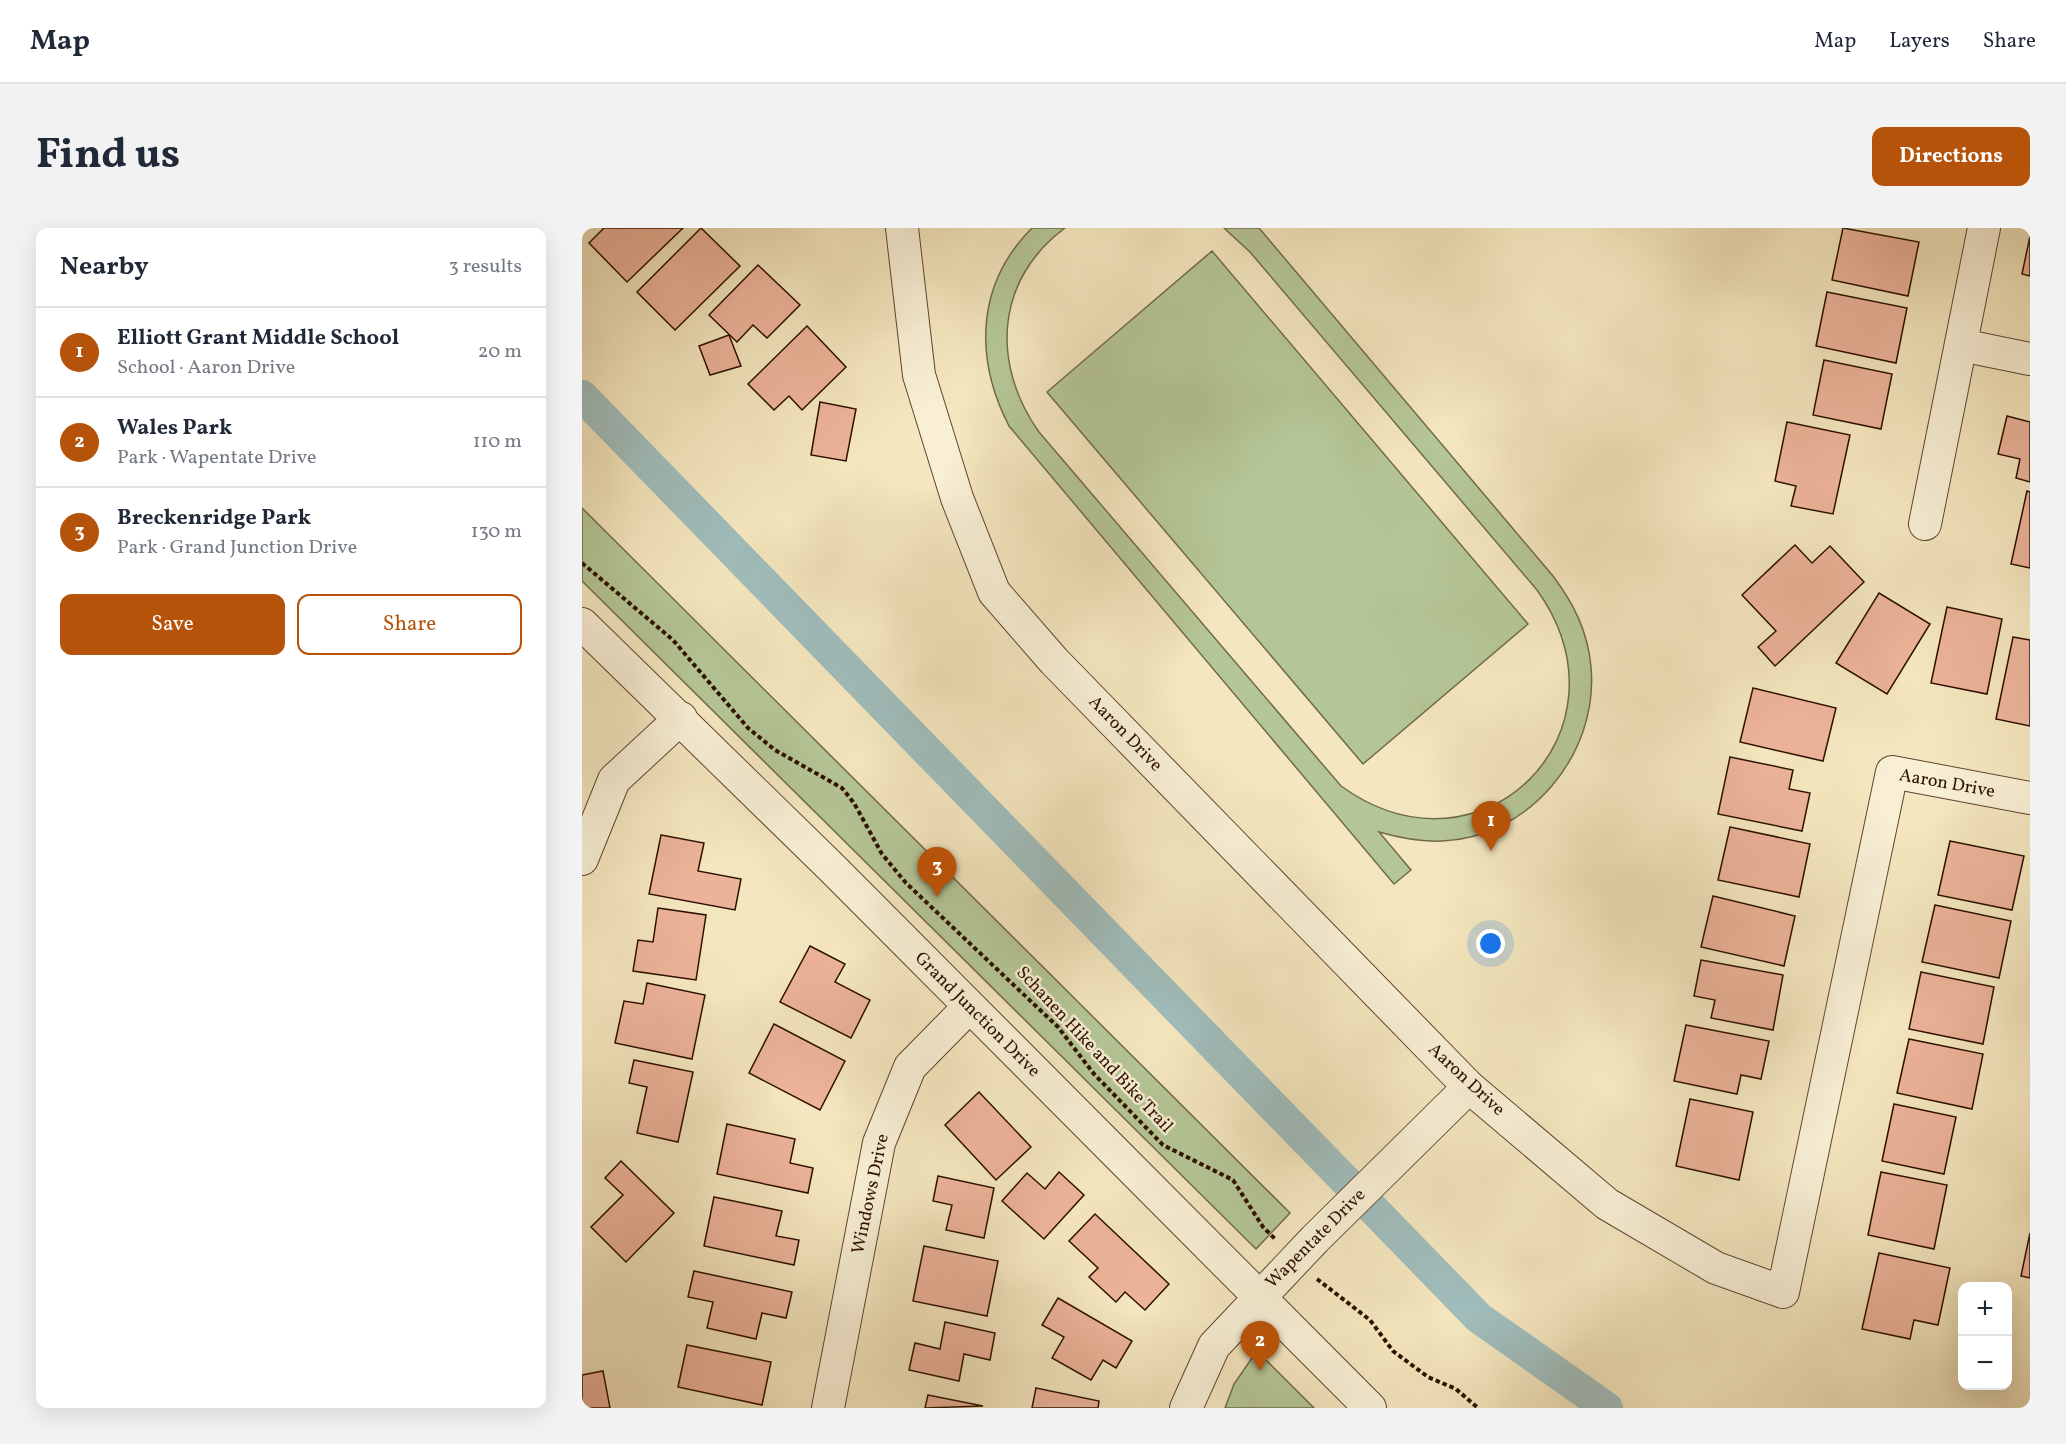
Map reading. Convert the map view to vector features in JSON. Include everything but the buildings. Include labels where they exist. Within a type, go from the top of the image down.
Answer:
[{"type":"street","name":"Aaron Drive","points":[[902,228],[919,375],[957,498],[993,592],[1054,661],[1469,1087],[1607,1204],[1716,1268],[1783,1292],[1892,772],[2030,798]]},
{"type":"street","points":[[1925,524],[1984,228]]},
{"type":"street","points":[[1961,345],[2030,359]]},
{"type":"street","name":"Grand Junction Drive","points":[[582,624],[681,718],[1370,1408]]},
{"type":"street","points":[[582,859],[614,780],[681,718]]},
{"type":"street","name":"Windows Drive","points":[[828,1408],[879,1143],[910,1067],[969,1007]]},
{"type":"street","name":"Wapentate Drive","points":[[1186,1408],[1214,1346],[1306,1249],[1469,1087]]},
{"type":"path","name":"Schanen Hike and Bike Trail","points":[[582,563],[673,640],[748,728],[775,750],[842,788],[854,803],[882,854],[906,883],[1058,1027],[1094,1074],[1162,1145],[1233,1180],[1263,1227],[1306,1249],[1323,1285],[1370,1320],[1393,1351],[1428,1377],[1456,1389],[1478,1408]]},
{"type":"green space","points":[[1032,228],[1065,228],[1042,249],[1025,272],[1013,297],[1008,324],[1008,351],[1013,379],[1023,406],[1039,432],[1341,786],[1394,813],[1445,818],[1492,806],[1530,779],[1557,741],[1569,694],[1563,643],[1537,590],[1250,252],[1224,228],[1259,228],[1553,576],[1579,619],[1587,642],[1591,667],[1590,699],[1583,730],[1570,759],[1552,786],[1529,808],[1503,825],[1474,836],[1426,841],[1379,832],[1411,870],[1394,884],[1009,426],[990,374],[986,348],[986,322],[991,297],[1000,273],[1013,250]]},
{"type":"green space","points":[[1212,251],[1528,624],[1363,764],[1047,392]]},
{"type":"green space","points":[[582,508],[1290,1213],[1256,1249],[582,581]]},
{"type":"green space","points":[[1263,1357],[1314,1408],[1225,1408],[1234,1384],[1252,1358]]},
{"type":"waterway","points":[[582,396],[1479,1318],[1607,1408]]},
{"type":"place","name":"Elliott Grant Middle School","points":[[1491,851]]},
{"type":"place","name":"Breckenridge Park","points":[[937,897]]},
{"type":"place","name":"Wales Park","points":[[1260,1371]]}]
